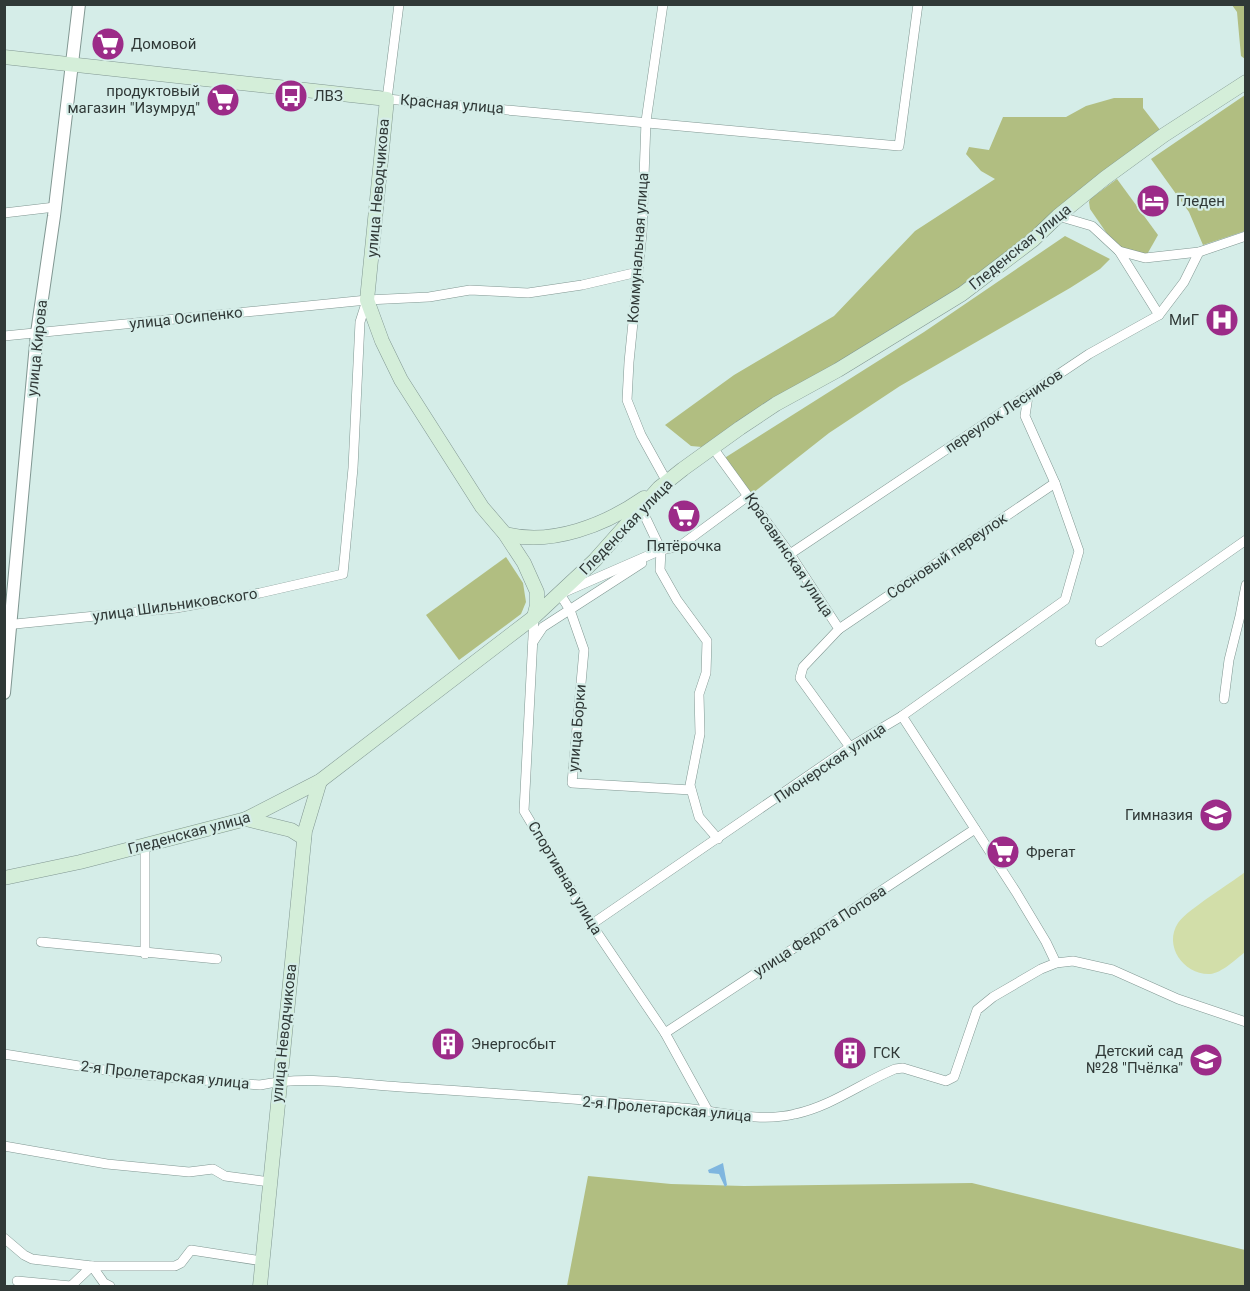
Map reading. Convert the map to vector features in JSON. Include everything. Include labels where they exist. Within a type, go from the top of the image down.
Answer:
[{"type":"main road","name":"Красная улица","points":[[4,57],[387,99]]},
{"type":"main road","name":"Гледенская улица","points":[[4,879],[246,819],[320,781],[534,617],[595,560],[663,485],[713,447],[776,404],[838,370],[962,294],[1033,240],[1058,216],[1105,178],[1164,135],[1245,82]]},
{"type":"main road","name":"улица Неводчикова","points":[[387,99],[368,300],[382,341],[401,380],[482,507],[505,534],[533,580],[537,598],[534,617]]},
{"type":"main road","points":[[505,534],[533,538],[554,536],[584,528],[611,518],[663,485]]},
{"type":"main road","name":"улица Неводчикова","points":[[260,1287],[304,838],[320,781]]},
{"type":"main road","points":[[246,819],[291,830],[304,838]]},
{"type":"street","name":"улица Кирова","points":[[4,693],[7,625],[37,333],[55,207],[79,4]]},
{"type":"street","name":"улица Неводчикова","points":[[387,99],[399,4]]},
{"type":"street","name":"Коммунальная улица","points":[[663,4],[646,121],[642,233],[628,362],[627,400],[663,485]]},
{"type":"street","name":"Красная улица","points":[[387,99],[899,146],[918,4]]},
{"type":"street","points":[[4,213],[55,207]]},
{"type":"street","points":[[1058,216],[1092,226],[1119,251],[1159,315]]},
{"type":"street","points":[[1119,251],[1145,258],[1199,252],[1245,236]]},
{"type":"street","name":"переулок Лесников","points":[[790,554],[1089,354],[1159,315],[1184,282],[1199,252]]},
{"type":"street","name":"улица Осипенко","points":[[4,336],[368,300],[429,297],[470,290],[528,293],[582,285],[638,272]]},
{"type":"street","name":"улица Неводчикова","points":[[344,574],[353,468],[360,322],[368,300]]},
{"type":"street","points":[[1028,396],[1025,417],[1055,483]]},
{"type":"street","name":"Красавинская улица","points":[[713,447],[790,554],[839,629],[803,667],[800,678],[850,747]]},
{"type":"street","name":"Пионерская улица","points":[[592,924],[850,747],[902,716],[1065,600],[1079,551],[1055,483]]},
{"type":"street","name":"Сосновый переулок","points":[[839,629],[1055,483]]},
{"type":"street","points":[[560,594],[661,549],[680,546],[748,496]]},
{"type":"street","points":[[641,508],[661,549],[660,570],[677,600],[707,641],[706,673],[699,694],[700,734],[690,785],[699,817],[718,839]]},
{"type":"street","points":[[1100,642],[1245,540]]},
{"type":"street","points":[[532,643],[543,627],[661,549]]},
{"type":"street","name":"улица Шильниковского","points":[[7,625],[176,608],[260,593],[344,574]]},
{"type":"street","points":[[1224,699],[1229,660],[1245,585]]},
{"type":"street","name":"улица Борки","points":[[560,594],[570,610],[584,650],[572,783],[691,790]]},
{"type":"street","name":"Спортивная улица","points":[[534,617],[524,811],[592,924],[665,1032],[708,1111]]},
{"type":"street","points":[[902,716],[1046,942],[1056,963]]},
{"type":"street","name":"улица Федота Попова","points":[[665,1032],[975,829]]},
{"type":"street","points":[[145,845],[145,954]]},
{"type":"street","points":[[41,942],[145,954],[217,959]]},
{"type":"street","name":"2-я Пролетарская улица","points":[[4,1054],[123,1073],[260,1085],[279,1081],[415,1088],[708,1111],[754,1118],[795,1115],[821,1107],[895,1069],[903,1068],[946,1081],[950,1080],[954,1077],[977,1010],[993,997],[1041,969],[1056,963],[1073,961],[1113,970],[1178,999],[1245,1022]]},
{"type":"street","points":[[4,1146],[107,1164],[189,1172],[213,1169],[225,1176],[270,1182]]},
{"type":"street","points":[[4,1238],[32,1259],[92,1266],[175,1266],[181,1263],[190,1250],[262,1261]]},
{"type":"street","points":[[17,1281],[71,1286],[92,1266]]},
{"type":"street","points":[[92,1266],[104,1283],[110,1287]]},
{"type":"green space","points":[[1232,5],[1245,5],[1245,59],[1241,56],[1237,12]]},
{"type":"green space","points":[[1245,95],[1245,231],[1203,245],[1189,212],[1151,159]]},
{"type":"green space","points":[[1114,98],[1143,98],[1143,108],[1164,135],[996,268],[713,448],[691,446],[665,425],[734,375],[834,316],[915,231],[995,179],[981,171],[966,154],[969,147],[989,150],[1003,117],[1066,117],[1086,106]]},
{"type":"green space","points":[[1117,179],[1158,235],[1145,258],[1119,251],[1090,209],[1090,199]]},
{"type":"green space","points":[[1065,236],[1110,259],[1100,269],[1070,288],[900,386],[829,433],[749,496],[723,459],[924,332]]},
{"type":"green space","points":[[506,557],[523,583],[526,602],[521,614],[459,660],[426,615]]},
{"type":"green space","points":[[1245,872],[1245,952],[1215,973],[1201,973],[1192,970],[1184,964],[1175,950],[1174,932],[1178,923]]},
{"type":"green space","points":[[588,1176],[671,1184],[744,1186],[972,1183],[1245,1250],[1245,1286],[567,1286]]},
{"type":"water","points":[[723,1163],[727,1185],[725,1187],[719,1174],[709,1173],[708,1170]]},
{"type":"place","name":"Домовой","points":[[108,44]]},
{"type":"place","name":"ЛВЗ","points":[[291,96]]},
{"type":"place","name":"продуктовый магазин \"Изумруд\"","points":[[223,100]]},
{"type":"place","name":"Гледен","points":[[1153,201]]},
{"type":"place","name":"МиГ","points":[[1222,320]]},
{"type":"place","name":"Пятёрочка","points":[[684,516]]},
{"type":"place","name":"Гимназия","points":[[1216,815]]},
{"type":"place","name":"Фрегат","points":[[1003,852]]},
{"type":"place","name":"Энергосбыт","points":[[448,1044]]},
{"type":"place","name":"ГСК","points":[[850,1053]]},
{"type":"place","name":"Детский сад №28 \"Пчёлка\"","points":[[1206,1060]]}]
